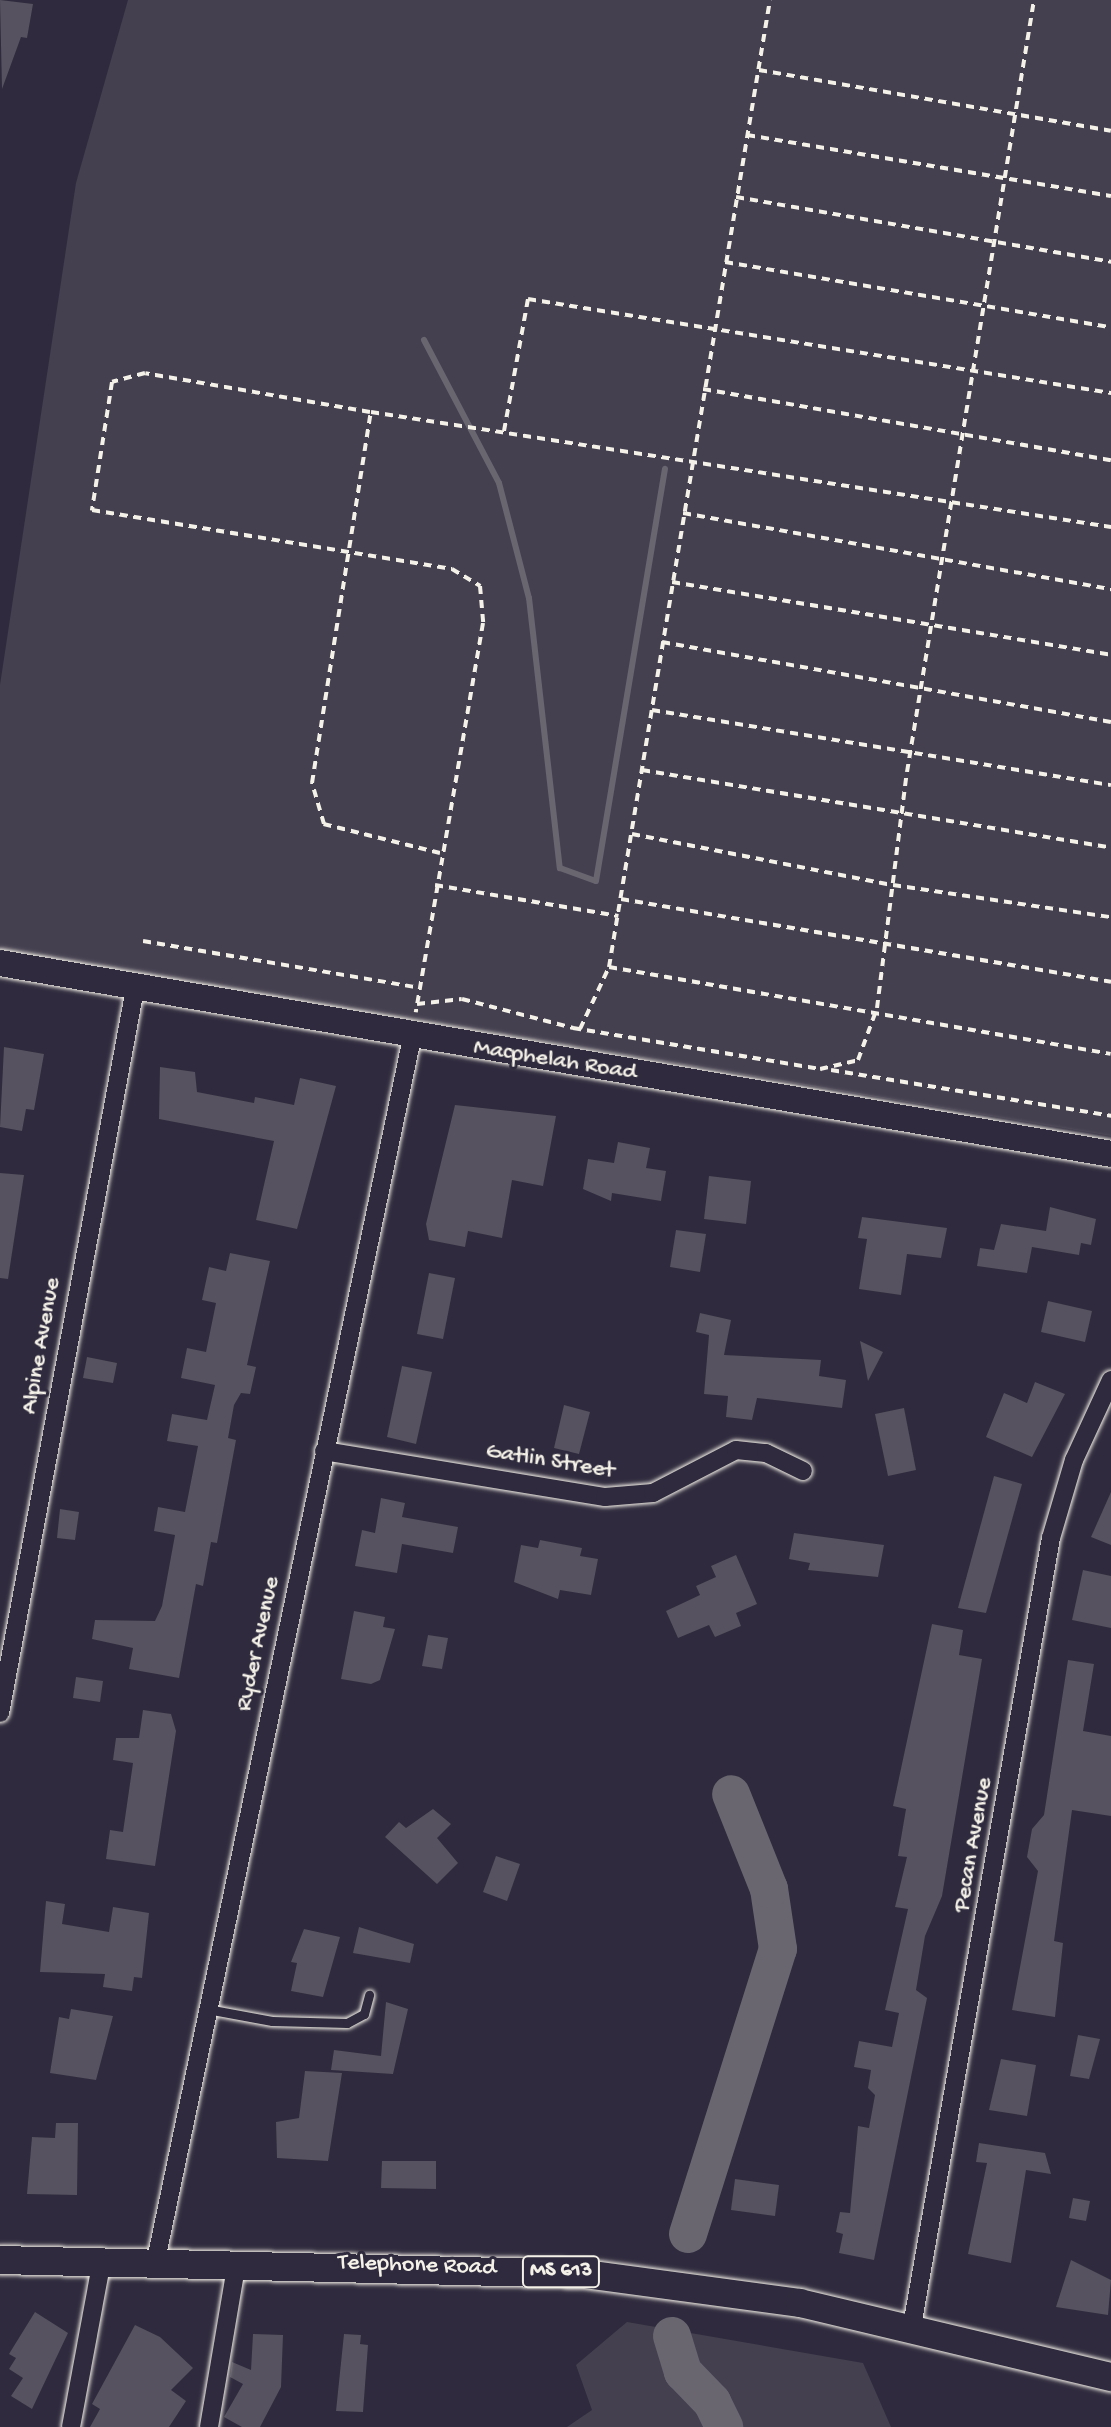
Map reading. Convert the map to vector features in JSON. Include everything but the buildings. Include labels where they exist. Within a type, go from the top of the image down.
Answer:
[{"type":"main road","name":"Telephone Road","points":[[0,2260],[156,2260],[585,2274],[912,2326],[1111,2377]]},
{"type":"street","name":"Macphelah Road","points":[[0,963],[412,1038],[1111,1154]]},
{"type":"street","name":"Alpine Avenue","points":[[0,1713],[135,989]]},
{"type":"street","name":"Ryder Avenue","points":[[156,2260],[412,1038]]},
{"type":"street","name":"Pecan Avenue","points":[[912,2326],[1051,1538],[1074,1460],[1111,1380]]},
{"type":"street","name":"Gatlin Street","points":[[324,1451],[605,1497],[653,1493],[736,1450],[766,1453],[803,1471]]},
{"type":"street","points":[[71,2427],[102,2260]]},
{"type":"street","points":[[209,2427],[237,2262]]},
{"type":"lane","points":[[207,2009],[272,2021],[347,2023],[364,2014],[369,1995]]},
{"type":"path","points":[[580,1029],[609,967],[691,457],[770,0]]},
{"type":"path","points":[[820,1069],[858,1060],[877,1008],[920,691],[1034,0]]},
{"type":"path","points":[[758,70],[1111,131]]},
{"type":"path","points":[[747,135],[1111,196]]},
{"type":"path","points":[[736,197],[1111,262]]},
{"type":"path","points":[[725,262],[1111,327]]},
{"type":"path","points":[[504,431],[528,299],[1111,393]]},
{"type":"path","points":[[412,1038],[440,853],[483,623],[480,586],[452,569],[92,510],[112,382],[145,373],[371,412],[691,457],[1111,527]]},
{"type":"path","points":[[703,389],[1111,460]]},
{"type":"path","points":[[371,412],[312,783],[324,824],[440,853]]},
{"type":"path","points":[[683,513],[941,565],[1111,589]]},
{"type":"path","points":[[672,582],[1111,655]]},
{"type":"path","points":[[662,642],[920,691],[1111,722]]},
{"type":"path","points":[[652,710],[911,749],[1111,785]]},
{"type":"path","points":[[642,770],[901,816],[1111,848]]},
{"type":"path","points":[[632,834],[893,885],[1111,917]]},
{"type":"path","points":[[435,885],[618,916]]},
{"type":"path","points":[[621,899],[1111,982]]},
{"type":"path","points":[[143,941],[420,988]]},
{"type":"path","points":[[609,967],[877,1008],[1111,1054]]},
{"type":"path","points":[[417,1004],[462,999],[580,1029],[1111,1116]]},
{"type":"shaded area","points":[[128,0],[1111,0],[1111,1136],[0,951],[0,685],[76,183]]},
{"type":"shaded area","points":[[627,2322],[863,2363],[891,2427],[567,2427],[592,2410],[576,2365]]},
{"type":"waterway","points":[[424,340],[499,483],[529,598],[560,868],[596,881],[665,469]]},
{"type":"waterway","points":[[688,2234],[778,1949],[769,1889],[731,1794]]},
{"type":"waterway","points":[[672,2336],[683,2372],[712,2402],[724,2427]]}]
